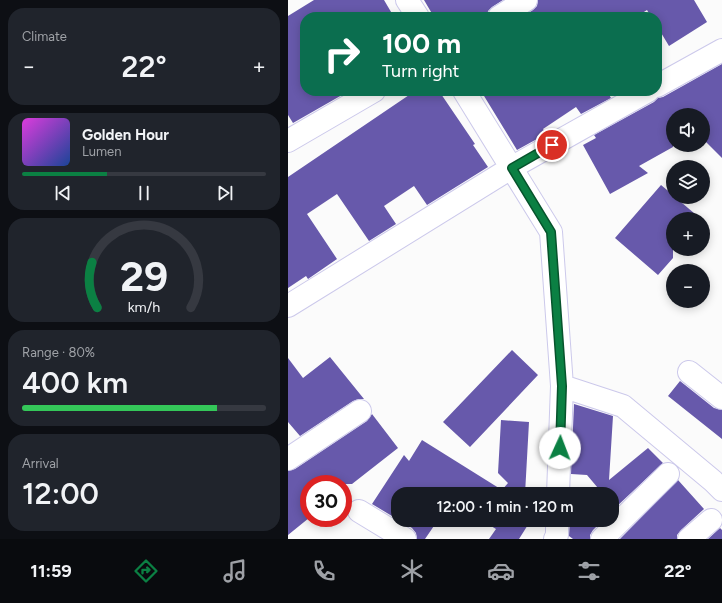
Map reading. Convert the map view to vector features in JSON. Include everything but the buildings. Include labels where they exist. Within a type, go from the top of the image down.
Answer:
[{"type":"street","points":[[407,0],[415,12]]},
{"type":"street","points":[[506,12],[526,0]]},
{"type":"street","points":[[662,83],[722,50]]},
{"type":"street","points":[[288,141],[365,96]]},
{"type":"street","points":[[467,96],[551,232],[562,386],[558,487]]},
{"type":"street","points":[[288,306],[512,168],[639,96]]},
{"type":"street","points":[[689,372],[722,398]]},
{"type":"street","points":[[562,386],[623,406],[722,490]]},
{"type":"street","points":[[288,459],[360,411]]},
{"type":"street","points":[[602,539],[668,474]]},
{"type":"street","points":[[359,511],[405,539]]},
{"type":"street","points":[[689,539],[711,520]]},
{"type":"street","points":[[555,539],[557,535],[557,527]]},
{"type":"route","points":[[552,145],[512,168],[551,232],[562,386],[560,448]]}]
